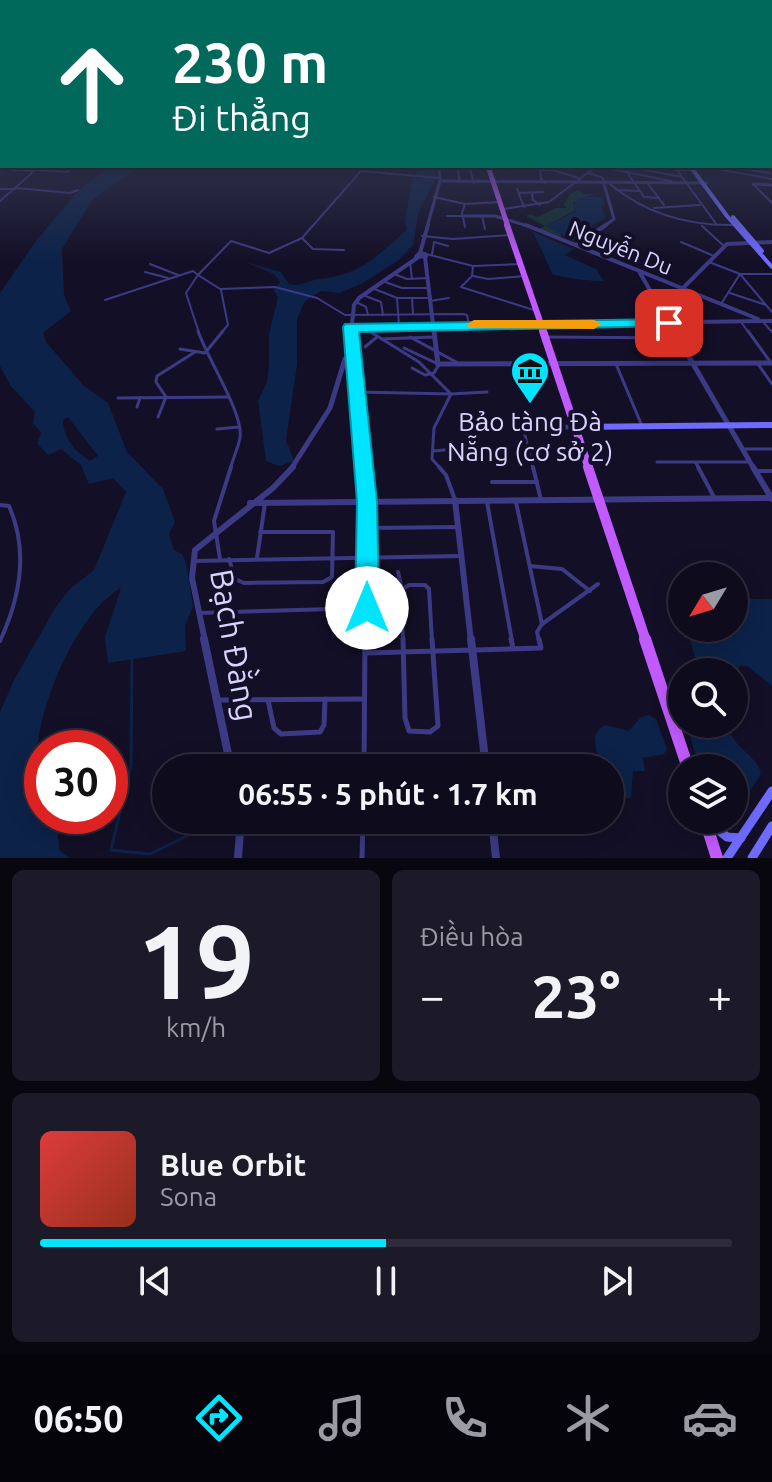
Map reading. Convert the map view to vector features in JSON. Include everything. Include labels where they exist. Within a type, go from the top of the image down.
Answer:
[{"type":"main road","points":[[493,183],[683,754]]},
{"type":"main road","points":[[705,183],[735,225],[771,261]]},
{"type":"main road","points":[[705,183],[771,261]]},
{"type":"main road","points":[[574,427],[772,425]]},
{"type":"main road","points":[[727,858],[772,791]]},
{"type":"main road","points":[[752,858],[772,826]]},
{"type":"main road","points":[[710,834],[717,858]]},
{"type":"main road","points":[[721,834],[741,838]]},
{"type":"street","points":[[0,201],[23,182]]},
{"type":"street","points":[[220,559],[214,521],[241,437],[229,397],[205,353],[186,293],[198,275],[231,241],[269,253],[302,238],[351,182]]},
{"type":"street","points":[[433,374],[438,365],[437,350],[428,278],[422,256],[422,236],[436,182]]},
{"type":"street","points":[[461,182],[656,182]]},
{"type":"street","points":[[672,182],[705,183]]},
{"type":"street","points":[[503,209],[540,205],[553,200],[575,183]]},
{"type":"street","points":[[634,183],[644,198],[659,198]]},
{"type":"street","points":[[684,183],[717,225]]},
{"type":"street","points":[[575,245],[614,219],[604,184]]},
{"type":"street","points":[[610,184],[654,208],[702,226],[724,246]]},
{"type":"street","points":[[648,184],[664,205]]},
{"type":"street","points":[[753,184],[771,184]]},
{"type":"street","points":[[753,184],[772,203]]},
{"type":"street","points":[[0,189],[67,193],[78,190]]},
{"type":"street","points":[[616,190],[639,191]]},
{"type":"street","points":[[524,207],[518,191],[543,192]]},
{"type":"street","points":[[693,191],[700,191]]},
{"type":"street","points":[[532,193],[533,200],[540,205]]},
{"type":"street","points":[[434,197],[465,204],[500,202]]},
{"type":"street","points":[[465,204],[465,227]]},
{"type":"street","points":[[654,208],[700,205]]},
{"type":"street","points":[[447,216],[463,216]]},
{"type":"street","name":"Nguyễn Du","points":[[463,216],[505,218],[763,321]]},
{"type":"street","points":[[482,216],[485,229]]},
{"type":"street","points":[[702,226],[735,225]]},
{"type":"street","points":[[422,236],[453,239],[510,235]]},
{"type":"street","points":[[302,238],[313,249],[344,250]]},
{"type":"street","points":[[432,255],[434,242],[448,246]]},
{"type":"street","points":[[681,242],[714,256]]},
{"type":"street","points":[[682,289],[724,246],[772,242]]},
{"type":"street","points":[[364,754],[367,502],[352,354],[351,321],[355,302],[422,256],[432,255],[473,266],[521,264]]},
{"type":"street","points":[[410,262],[412,279]]},
{"type":"street","points":[[709,262],[740,274],[772,274]]},
{"type":"street","points":[[150,264],[178,275]]},
{"type":"street","points":[[473,266],[472,276],[461,287],[537,311]]},
{"type":"street","points":[[105,300],[193,271],[220,289],[265,285],[313,297],[433,374],[451,394]]},
{"type":"street","points":[[145,272],[169,278]]},
{"type":"street","points":[[250,503],[772,499],[639,272]]},
{"type":"street","points":[[394,274],[412,279],[428,278]]},
{"type":"street","points":[[720,305],[740,274]]},
{"type":"street","points":[[740,274],[772,312]]},
{"type":"street","points":[[472,276],[491,279],[525,276]]},
{"type":"street","points":[[382,281],[402,288],[429,288]]},
{"type":"street","points":[[372,288],[397,298],[449,298]]},
{"type":"street","points":[[205,353],[228,325],[220,289]]},
{"type":"street","points":[[730,293],[766,305]]},
{"type":"street","points":[[363,295],[381,302],[383,315]]},
{"type":"street","points":[[397,298],[399,325]]},
{"type":"street","points":[[412,298],[413,314]]},
{"type":"street","points":[[355,302],[366,307],[368,315]]},
{"type":"street","points":[[653,310],[661,310]]},
{"type":"street","points":[[351,321],[368,315],[466,314],[469,324]]},
{"type":"street","points":[[763,321],[772,332]]},
{"type":"street","points":[[360,327],[772,321]]},
{"type":"street","points":[[741,322],[771,363]]},
{"type":"street","points":[[410,337],[458,363]]},
{"type":"street","points":[[365,347],[379,338],[434,337]]},
{"type":"street","points":[[545,337],[677,338]]},
{"type":"street","points":[[404,348],[438,365],[771,363]]},
{"type":"street","points":[[180,349],[205,353]]},
{"type":"street","points":[[166,397],[156,383],[157,376],[195,352]]},
{"type":"street","name":"Bạch Đằng","points":[[228,754],[199,613],[193,561],[197,547],[279,483],[298,462],[330,408],[345,359],[352,354]]},
{"type":"street","points":[[758,363],[772,384]]},
{"type":"street","points":[[616,364],[642,426]]},
{"type":"street","points":[[412,368],[421,374],[433,374]]},
{"type":"street","points":[[356,392],[487,392]]},
{"type":"street","points":[[451,394],[434,428],[433,463],[446,475],[455,500],[484,754]]},
{"type":"street","points":[[158,417],[166,397]]},
{"type":"street","points":[[118,398],[229,397]]},
{"type":"street","points":[[137,407],[140,398]]},
{"type":"street","points":[[217,429],[239,427]]},
{"type":"street","points":[[541,500],[521,427],[574,427]]},
{"type":"street","points":[[433,451],[476,447]]},
{"type":"street","points":[[743,449],[772,449]]},
{"type":"street","points":[[657,462],[750,462]]},
{"type":"street","points":[[695,462],[715,499]]},
{"type":"street","points":[[756,471],[772,471]]},
{"type":"street","points":[[492,482],[537,482]]},
{"type":"street","points":[[487,500],[513,648]]},
{"type":"street","points":[[515,500],[542,624]]},
{"type":"street","name":"Bạch Đằng","points":[[257,558],[265,502]]},
{"type":"street","points":[[0,505],[9,506],[17,521],[20,576],[12,614],[0,641]]},
{"type":"street","points":[[367,528],[458,527]]},
{"type":"street","points":[[229,559],[239,582],[330,580],[334,557],[333,532],[260,532]]},
{"type":"street","points":[[193,561],[461,556]]},
{"type":"street","points":[[530,566],[555,566],[590,591]]},
{"type":"street","points":[[398,572],[402,589],[406,727],[409,731],[430,732],[438,726],[429,589],[420,584],[402,589]]},
{"type":"street","points":[[365,653],[541,648],[537,632],[542,624],[598,584]]},
{"type":"street","points":[[199,613],[367,608]]},
{"type":"street","points":[[268,700],[274,728],[281,734],[320,732],[324,725],[325,699]]},
{"type":"street","points":[[216,700],[364,699]]},
{"type":"street","points":[[238,858],[241,834]]},
{"type":"street","points":[[362,858],[363,834]]},
{"type":"street","points":[[493,834],[496,858]]},
{"type":"green space","points":[[578,190],[593,194],[573,202],[575,210],[546,226],[562,237],[539,229],[545,226],[526,216],[538,217],[555,208],[567,208],[564,205],[570,194]]},
{"type":"water","points":[[90,182],[117,182],[92,200],[62,249],[64,295],[71,311],[43,333],[46,342],[84,386],[108,403],[127,452],[163,489],[175,522],[169,534],[174,550],[182,554],[186,563],[193,606],[185,626],[186,651],[108,663],[105,637],[121,588],[89,618],[75,640],[51,691],[41,730],[24,730],[24,834],[58,834],[59,850],[69,858],[0,858],[0,712],[14,680],[57,605],[71,588],[94,570],[126,492],[113,478],[89,484],[81,465],[61,449],[48,455],[37,443],[41,433],[33,423],[35,412],[10,385],[0,366],[0,293],[36,241],[79,190]],"holes":[[[68,417],[98,456],[90,461],[75,448],[65,433],[63,420]]]},
{"type":"water","points":[[411,182],[434,182],[419,211],[413,245],[399,260],[361,284],[339,293],[321,291],[305,301],[297,319],[297,365],[286,440],[294,461],[279,466],[266,461],[258,401],[267,382],[269,334],[278,298],[274,290],[280,282],[274,274],[245,262],[281,272],[289,284],[294,285],[334,277],[357,269],[377,256],[407,229],[405,222]]},
{"type":"water","points":[[580,198],[603,198],[604,205],[601,206],[606,218],[573,241],[546,226],[576,211],[574,203]]},
{"type":"water","points":[[515,224],[573,249],[565,255],[596,269],[604,281],[553,275],[533,232]]},
{"type":"water","points":[[748,599],[772,599],[772,686],[748,667],[748,658],[695,658],[691,642],[748,642]]},
{"type":"water","points":[[649,715],[656,719],[667,749],[664,754],[643,758],[645,771],[633,771],[631,798],[624,798],[624,754],[597,754],[596,734],[605,725],[629,731],[641,717]]},
{"type":"water","points":[[690,738],[734,738],[748,754],[696,754]]},
{"type":"water","points":[[748,754],[756,762],[761,774],[748,794]]},
{"type":"waterway","points":[[132,656],[131,765],[111,850],[150,854],[191,834]]},
{"type":"slow traffic","points":[[474,324],[594,324]]},
{"type":"place","name":"Bảo tàng Đà Nẵng (cơ sở 2)","points":[[530,405]]},
{"type":"route","points":[[367,608],[367,502],[351,327],[669,323]]}]
